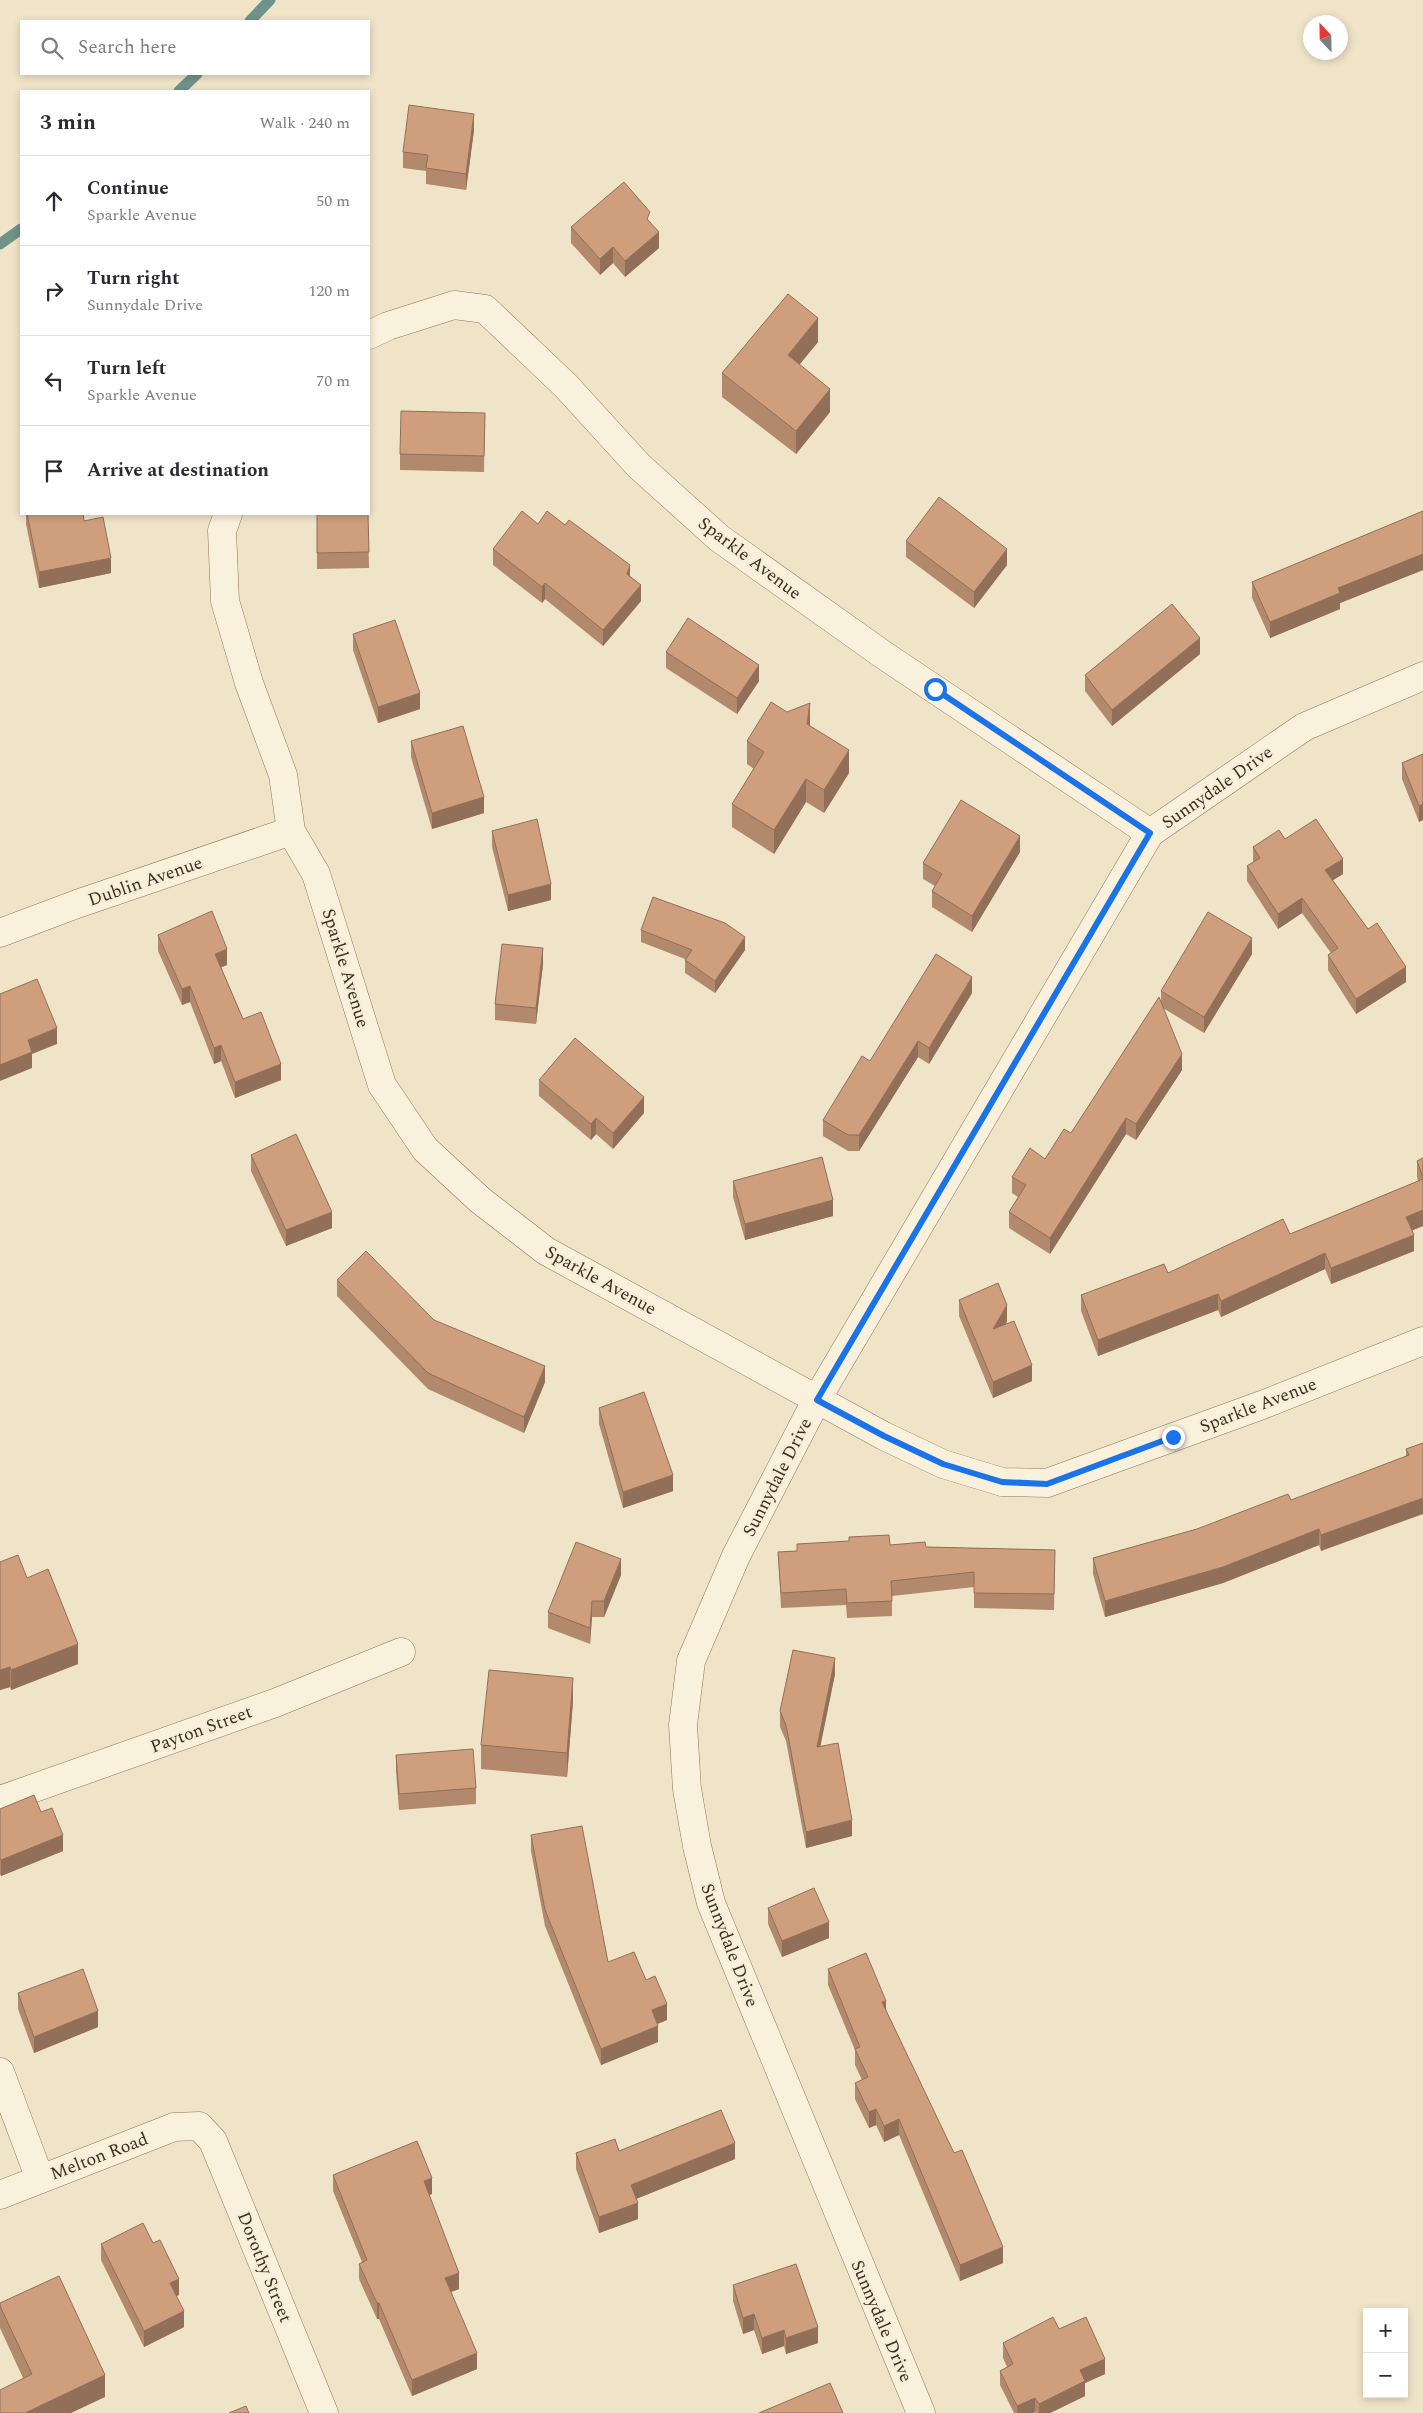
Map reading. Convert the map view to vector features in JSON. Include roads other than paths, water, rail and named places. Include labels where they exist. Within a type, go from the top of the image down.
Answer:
[{"type":"street","name":"Sparkle Avenue","points":[[370,335],[388,326],[454,305],[485,309],[566,386],[639,466],[719,538],[885,656],[1150,833]]},
{"type":"street","name":"Sparkle Avenue","points":[[228,515],[222,531],[225,600],[248,683],[283,775],[291,831],[316,874],[382,1085],[426,1149],[480,1200],[546,1251],[884,1436],[943,1464],[1002,1482],[1047,1484],[1262,1404],[1423,1341]]},
{"type":"street","name":"Sunnydale Drive","points":[[921,2413],[711,1903],[697,1846],[687,1789],[683,1725],[691,1661],[736,1556],[817,1400],[1150,833],[1304,727],[1423,676]]},
{"type":"street","name":"Dublin Avenue","points":[[0,933],[70,906],[291,831]]},
{"type":"street","name":"Payton Street","points":[[0,1800],[275,1703],[401,1652]]},
{"type":"street","points":[[0,2072],[40,2179]]},
{"type":"street","name":"Melton Road","points":[[0,2195],[174,2127],[199,2126]]},
{"type":"street","name":"Dorothy Street","points":[[199,2126],[214,2141],[324,2413]]},
{"type":"waterway","points":[[251,20],[270,0]]},
{"type":"waterway","points":[[180,90],[196,75]]},
{"type":"waterway","points":[[0,244],[20,230]]}]
